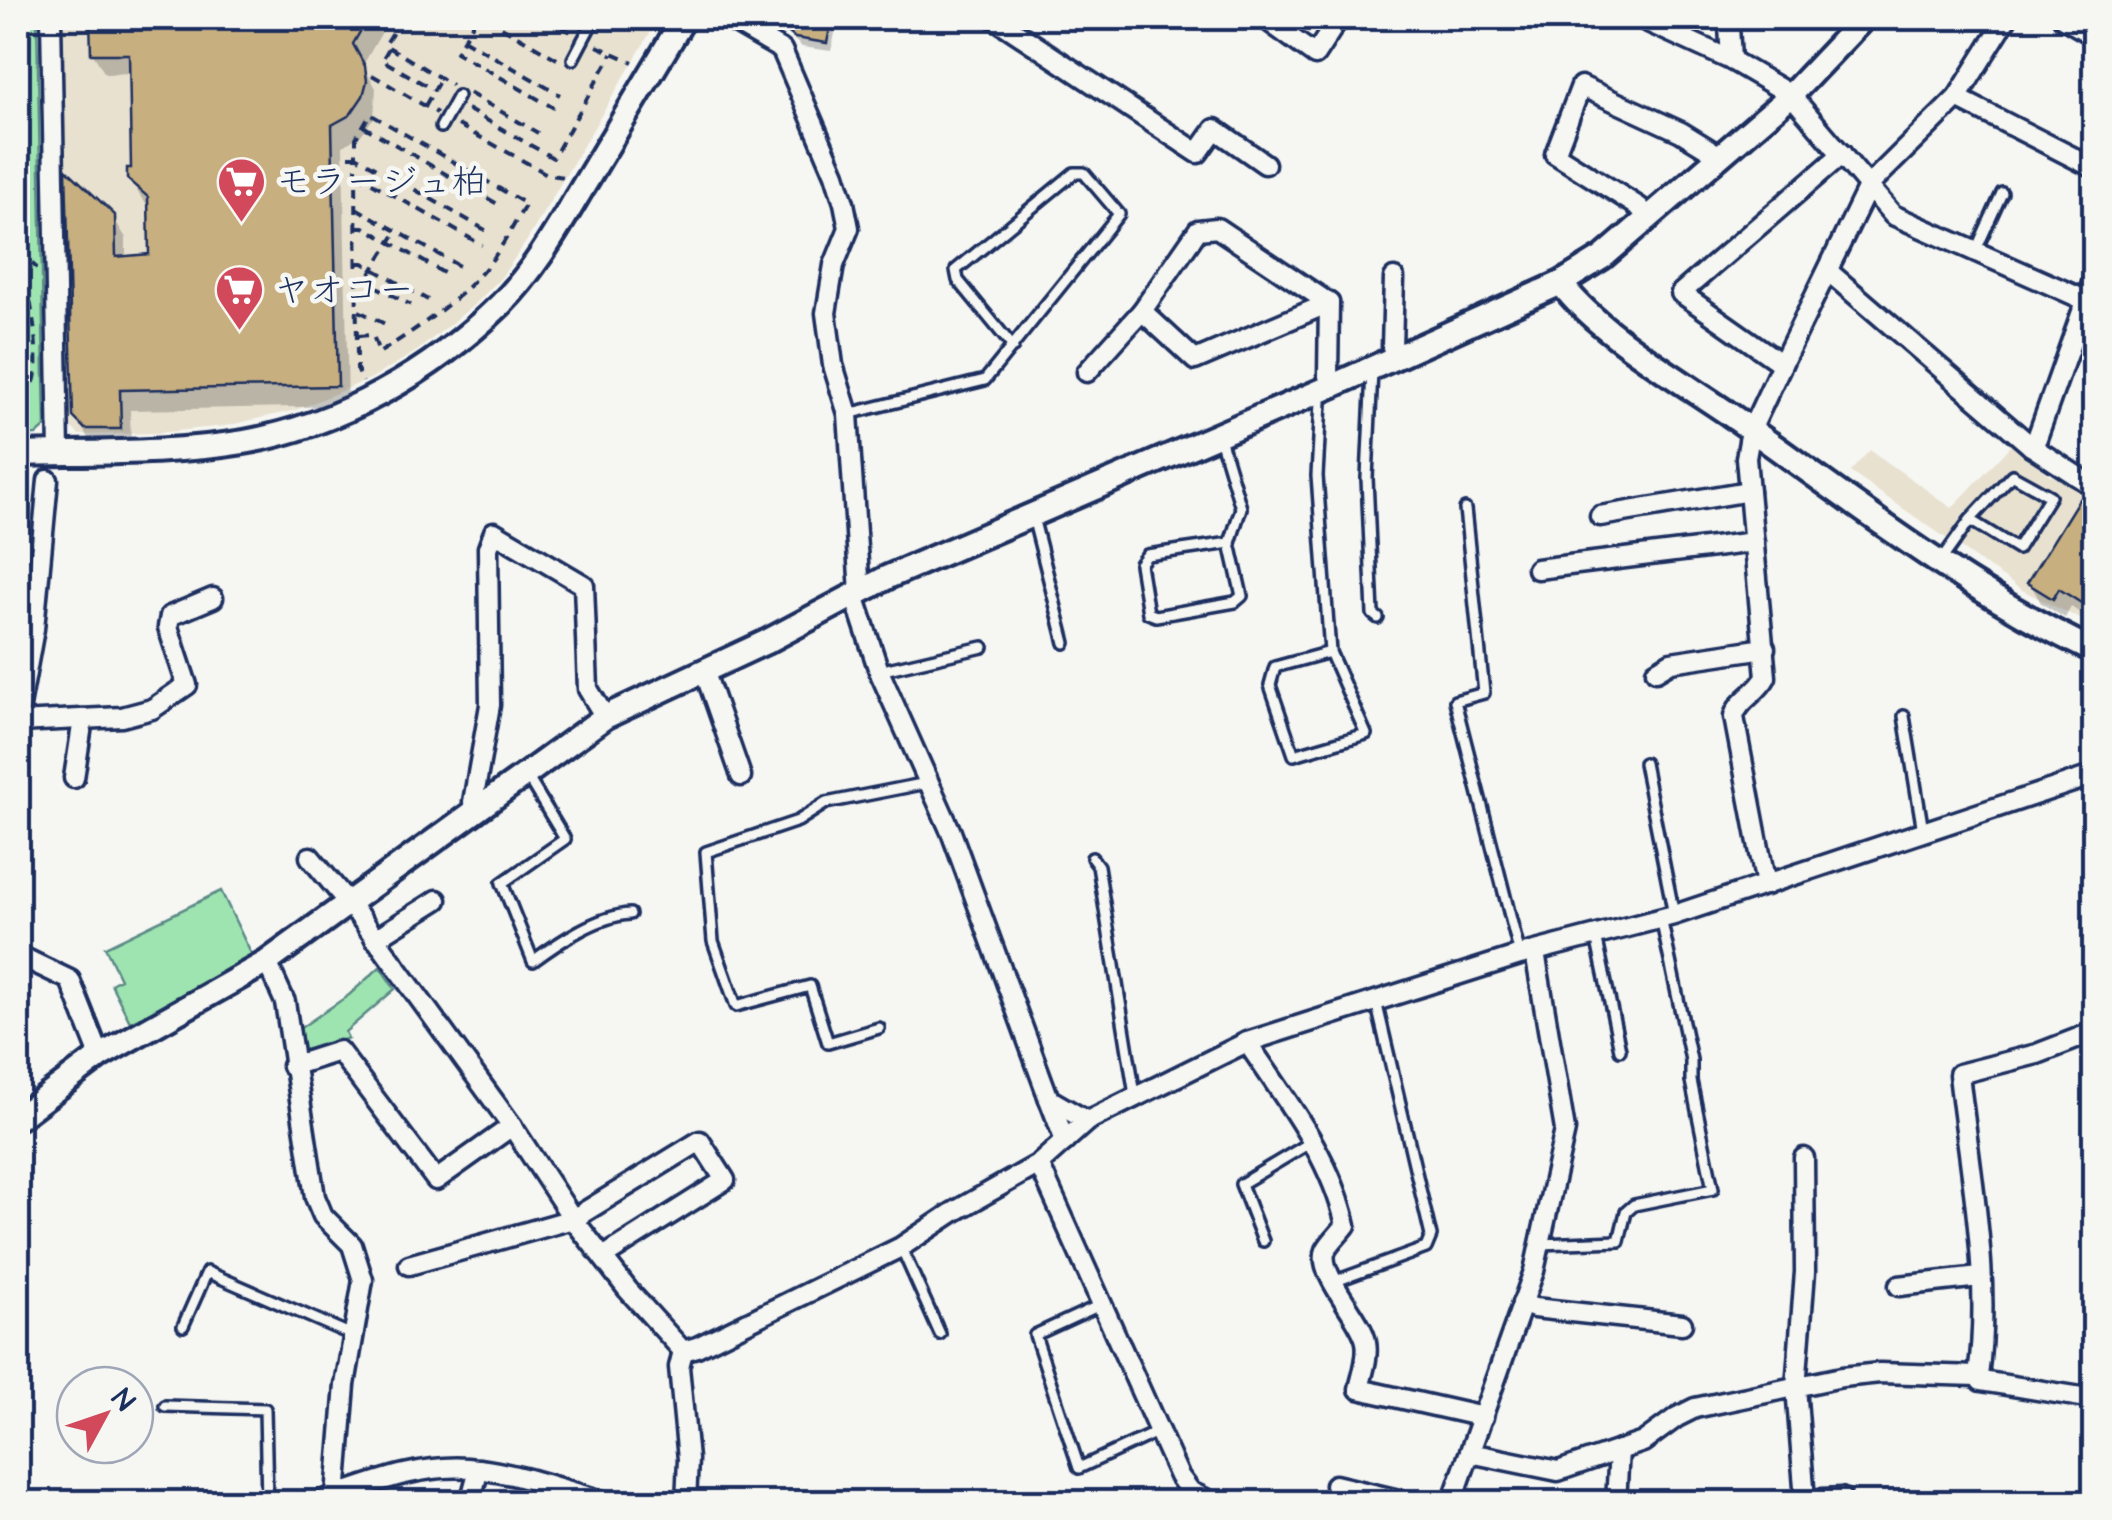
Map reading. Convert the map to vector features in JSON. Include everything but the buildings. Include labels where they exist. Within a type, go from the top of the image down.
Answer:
[{"type":"street","points":[[51,18],[59,453]]},
{"type":"street","points":[[18,454],[244,442],[303,428],[360,404],[416,372],[502,302],[546,248],[684,18]]},
{"type":"street","points":[[727,18],[782,50],[836,174],[848,228],[834,265],[826,313],[832,365],[848,414],[857,594],[879,670],[958,848],[1065,1141]]},
{"type":"street","points":[[994,18],[1198,153],[1215,129],[1265,164]]},
{"type":"street","points":[[1264,18],[1316,55],[1340,18]]},
{"type":"street","points":[[1639,18],[1731,60],[1790,95],[1893,215],[2090,303]]},
{"type":"street","points":[[1725,18],[1731,60]]},
{"type":"street","points":[[18,1118],[100,1056],[267,962],[605,718],[857,594],[1032,514],[1325,390],[1561,284],[1603,257],[1790,95],[1864,18]]},
{"type":"street","points":[[1766,885],[1734,717],[1738,706],[1766,678],[1746,458],[1751,430],[1869,185],[1957,98],[2007,18]]},
{"type":"street","points":[[2063,18],[2094,36]]},
{"type":"street","points":[[1649,218],[1639,207],[1555,154],[1581,86],[1680,132],[1720,156]]},
{"type":"street","points":[[1957,98],[2094,168]]},
{"type":"street","points":[[1782,364],[1681,293],[1842,154]]},
{"type":"street","points":[[1088,372],[1142,311],[1198,230],[1217,228],[1329,302]]},
{"type":"street","points":[[1828,272],[2032,446],[2094,486]]},
{"type":"street","points":[[1394,278],[1392,347],[1396,357]]},
{"type":"street","points":[[2032,446],[2090,303],[2094,278]]},
{"type":"street","points":[[1561,284],[1573,301],[1940,562],[2054,632],[2094,650]]},
{"type":"street","points":[[1142,311],[1195,360],[1329,302]]},
{"type":"street","points":[[1325,390],[1329,302]]},
{"type":"street","points":[[40,483],[34,629],[18,711],[84,719],[122,717],[152,709],[187,685],[168,627],[170,616],[213,598]]},
{"type":"street","points":[[1600,516],[1749,492]]},
{"type":"street","points":[[478,810],[474,802],[490,705],[488,548],[494,532],[584,585],[588,689],[605,718]]},
{"type":"street","points":[[1537,569],[1754,542]]},
{"type":"street","points":[[1656,671],[1671,662],[1765,648]]},
{"type":"street","points":[[704,670],[741,776]]},
{"type":"street","points":[[74,778],[84,719]]},
{"type":"street","points":[[683,1351],[902,1247],[952,1213],[1039,1164],[1087,1122],[1247,1042],[1527,954],[1667,917],[2094,775]]},
{"type":"street","points":[[310,857],[376,939],[602,1257],[683,1351]]},
{"type":"street","points":[[376,939],[437,900]]},
{"type":"street","points":[[1452,1502],[1540,1244],[1565,1130],[1527,954]]},
{"type":"street","points":[[18,956],[70,980],[100,1056]]},
{"type":"street","points":[[267,962],[284,1002],[314,1196],[323,1216],[352,1246],[363,1280],[327,1499],[408,1474],[478,1469],[608,1502]]},
{"type":"street","points":[[2094,1032],[2037,1054],[1958,1074],[1976,1201],[1981,1354],[1978,1376],[1981,1381],[2094,1400]]},
{"type":"street","points":[[1247,1042],[1287,1097],[1313,1142],[1346,1225],[1326,1250],[1324,1260],[1333,1282],[1358,1319],[1367,1344],[1359,1389],[1483,1417]]},
{"type":"street","points":[[292,1066],[339,1051],[436,1180],[512,1126]]},
{"type":"street","points":[[1049,1099],[1087,1122]]},
{"type":"street","points":[[409,1265],[573,1218],[700,1141],[726,1180],[602,1257]]},
{"type":"street","points":[[1804,1158],[1805,1272],[1796,1387],[1806,1500],[1841,1498],[1841,1502]]},
{"type":"street","points":[[1039,1164],[1157,1432],[1179,1476],[1205,1502]]},
{"type":"street","points":[[1899,1286],[1980,1277]]},
{"type":"street","points":[[1522,1303],[1534,1308],[1682,1324]]},
{"type":"street","points":[[683,1351],[679,1367],[688,1459],[686,1502]]},
{"type":"street","points":[[1470,1453],[1558,1471],[1643,1442],[1677,1416],[1695,1408],[1880,1373],[1978,1376]]},
{"type":"street","points":[[1616,1502],[1619,1450]]},
{"type":"street","points":[[470,1502],[478,1469]]},
{"type":"street","points":[[1335,1485],[1407,1502]]},
{"type":"lane","points":[[568,61],[593,22]]},
{"type":"lane","points":[[444,122],[458,96]]},
{"type":"lane","points":[[848,414],[985,380],[1013,347],[1120,214],[1084,173],[1074,173],[956,270],[958,280],[1013,347]]},
{"type":"lane","points":[[1974,252],[2002,194]]},
{"type":"lane","points":[[1371,368],[1368,560],[1373,614],[1378,618]]},
{"type":"lane","points":[[1325,390],[1317,476],[1330,652],[1366,734],[1294,755],[1270,685],[1276,667],[1330,652]]},
{"type":"lane","points":[[1220,435],[1241,508],[1230,544],[1242,596],[1235,602],[1156,616],[1148,613],[1140,564],[1147,555],[1230,544]]},
{"type":"lane","points":[[1940,562],[1970,520],[2012,475],[2050,496],[2017,550],[1970,520]]},
{"type":"lane","points":[[1465,508],[1484,692],[1454,701],[1527,954]]},
{"type":"lane","points":[[1032,514],[1065,643]]},
{"type":"lane","points":[[879,670],[982,647]]},
{"type":"lane","points":[[1904,716],[1923,831]]},
{"type":"lane","points":[[1540,1244],[1619,1241],[1626,1212],[1634,1204],[1713,1188],[1690,1081],[1692,1060],[1644,763]]},
{"type":"lane","points":[[525,774],[565,839],[502,883],[533,961],[554,945],[616,915],[630,914]]},
{"type":"lane","points":[[879,1028],[828,1043],[810,986],[736,1006],[714,941],[706,852],[798,821],[826,803],[927,782]]},
{"type":"lane","points":[[1092,858],[1098,866],[1135,1095]]},
{"type":"lane","points":[[1596,936],[1620,1050]]},
{"type":"lane","points":[[1333,1282],[1426,1248],[1430,1236],[1376,999]]},
{"type":"lane","points":[[1262,1241],[1241,1184],[1313,1142]]},
{"type":"lane","points":[[902,1247],[940,1334]]},
{"type":"lane","points":[[183,1326],[207,1272],[352,1335]]},
{"type":"lane","points":[[1100,1305],[1035,1335],[1079,1468],[1157,1432]]},
{"type":"lane","points":[[165,1406],[264,1409],[267,1502]]},
{"type":"path","points":[[402,18],[385,45],[538,133]]},
{"type":"path","points":[[476,18],[456,52],[554,108]]},
{"type":"path","points":[[486,18],[568,61]]},
{"type":"path","points":[[546,18],[637,65]]},
{"type":"path","points":[[18,26],[22,72],[18,96]]},
{"type":"path","points":[[464,39],[560,95]]},
{"type":"path","points":[[389,48],[382,60],[434,90]]},
{"type":"path","points":[[467,109],[554,158],[612,54]]},
{"type":"path","points":[[372,75],[426,106],[444,122],[548,175],[569,177]]},
{"type":"path","points":[[426,106],[441,78]]},
{"type":"path","points":[[358,336],[373,335],[379,353],[422,325],[463,292],[488,265],[526,204],[370,114],[356,138],[352,156],[356,174],[358,376],[367,387]]},
{"type":"path","points":[[363,126],[501,206]]},
{"type":"path","points":[[352,156],[486,231]]},
{"type":"path","points":[[356,174],[482,244]]},
{"type":"path","points":[[356,208],[459,266]]},
{"type":"path","points":[[356,227],[364,227],[447,276]]},
{"type":"path","points":[[372,271],[394,236]]},
{"type":"path","points":[[18,252],[44,274]]},
{"type":"path","points":[[358,263],[428,300]]},
{"type":"path","points":[[24,276],[36,267]]},
{"type":"path","points":[[18,268],[29,289],[36,372],[30,393],[18,409]]},
{"type":"path","points":[[358,277],[411,306]]},
{"type":"path","points":[[358,311],[391,328]]},
{"type":"path","points":[[18,352],[18,375]]},
{"type":"path","points":[[18,484],[40,483]]},
{"type":"shaded area","points":[[59,18],[659,18],[500,279],[417,351],[372,378],[296,410],[225,426],[79,435],[66,422]]},
{"type":"shaded area","points":[[2011,445],[2050,475],[2094,496],[2094,626],[2020,589],[1850,472],[1870,450],[1952,508]]},
{"type":"green space","points":[[18,18],[37,18],[45,427],[36,435],[18,436]]},
{"type":"green space","points":[[221,891],[255,962],[130,1022],[111,984],[120,979],[105,947]]},
{"type":"green space","points":[[380,967],[395,989],[345,1032],[348,1038],[308,1054],[300,1049],[296,1031],[349,995]]},
{"type":"place","name":"モラージュ柏","points":[[241,224]]},
{"type":"place","name":"ヤオコー","points":[[239,332]]}]
